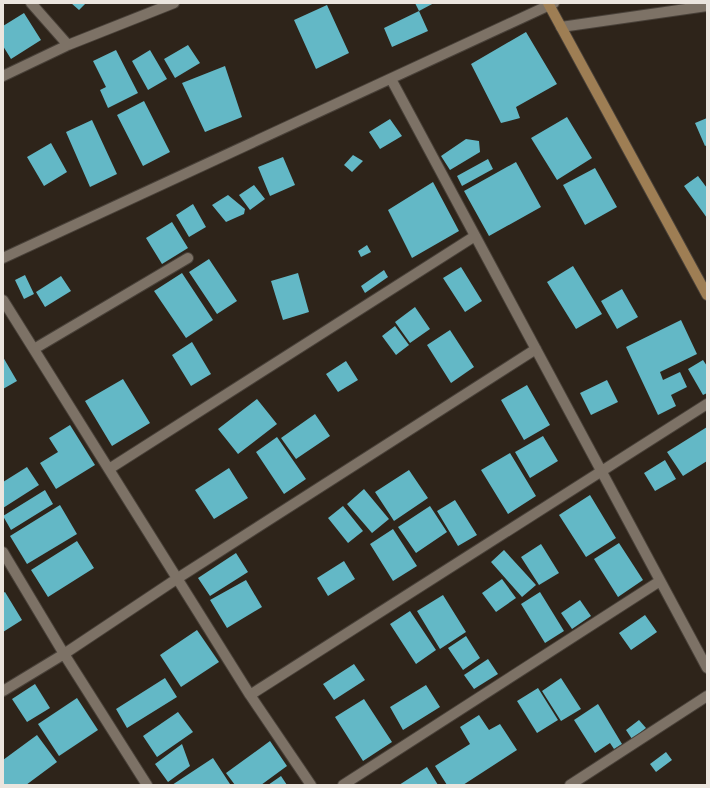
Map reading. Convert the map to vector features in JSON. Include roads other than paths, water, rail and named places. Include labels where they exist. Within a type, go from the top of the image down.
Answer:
[{"type":"street","points":[[32,3],[68,45]]},
{"type":"street","points":[[3,76],[68,45],[174,3]]},
{"type":"street","points":[[3,258],[550,4],[561,27],[707,295]]},
{"type":"street","points":[[561,27],[707,6]]},
{"type":"street","points":[[391,79],[707,668]]},
{"type":"street","points":[[109,469],[475,236]]},
{"type":"street","points":[[34,349],[188,258]]},
{"type":"street","points":[[3,300],[250,695],[310,785]]},
{"type":"street","points":[[3,691],[64,654],[178,578],[536,349]]},
{"type":"street","points":[[250,695],[707,404]]},
{"type":"street","points":[[3,552],[64,654],[147,785]]},
{"type":"street","points":[[343,785],[660,581]]},
{"type":"street","points":[[570,785],[707,696]]}]
